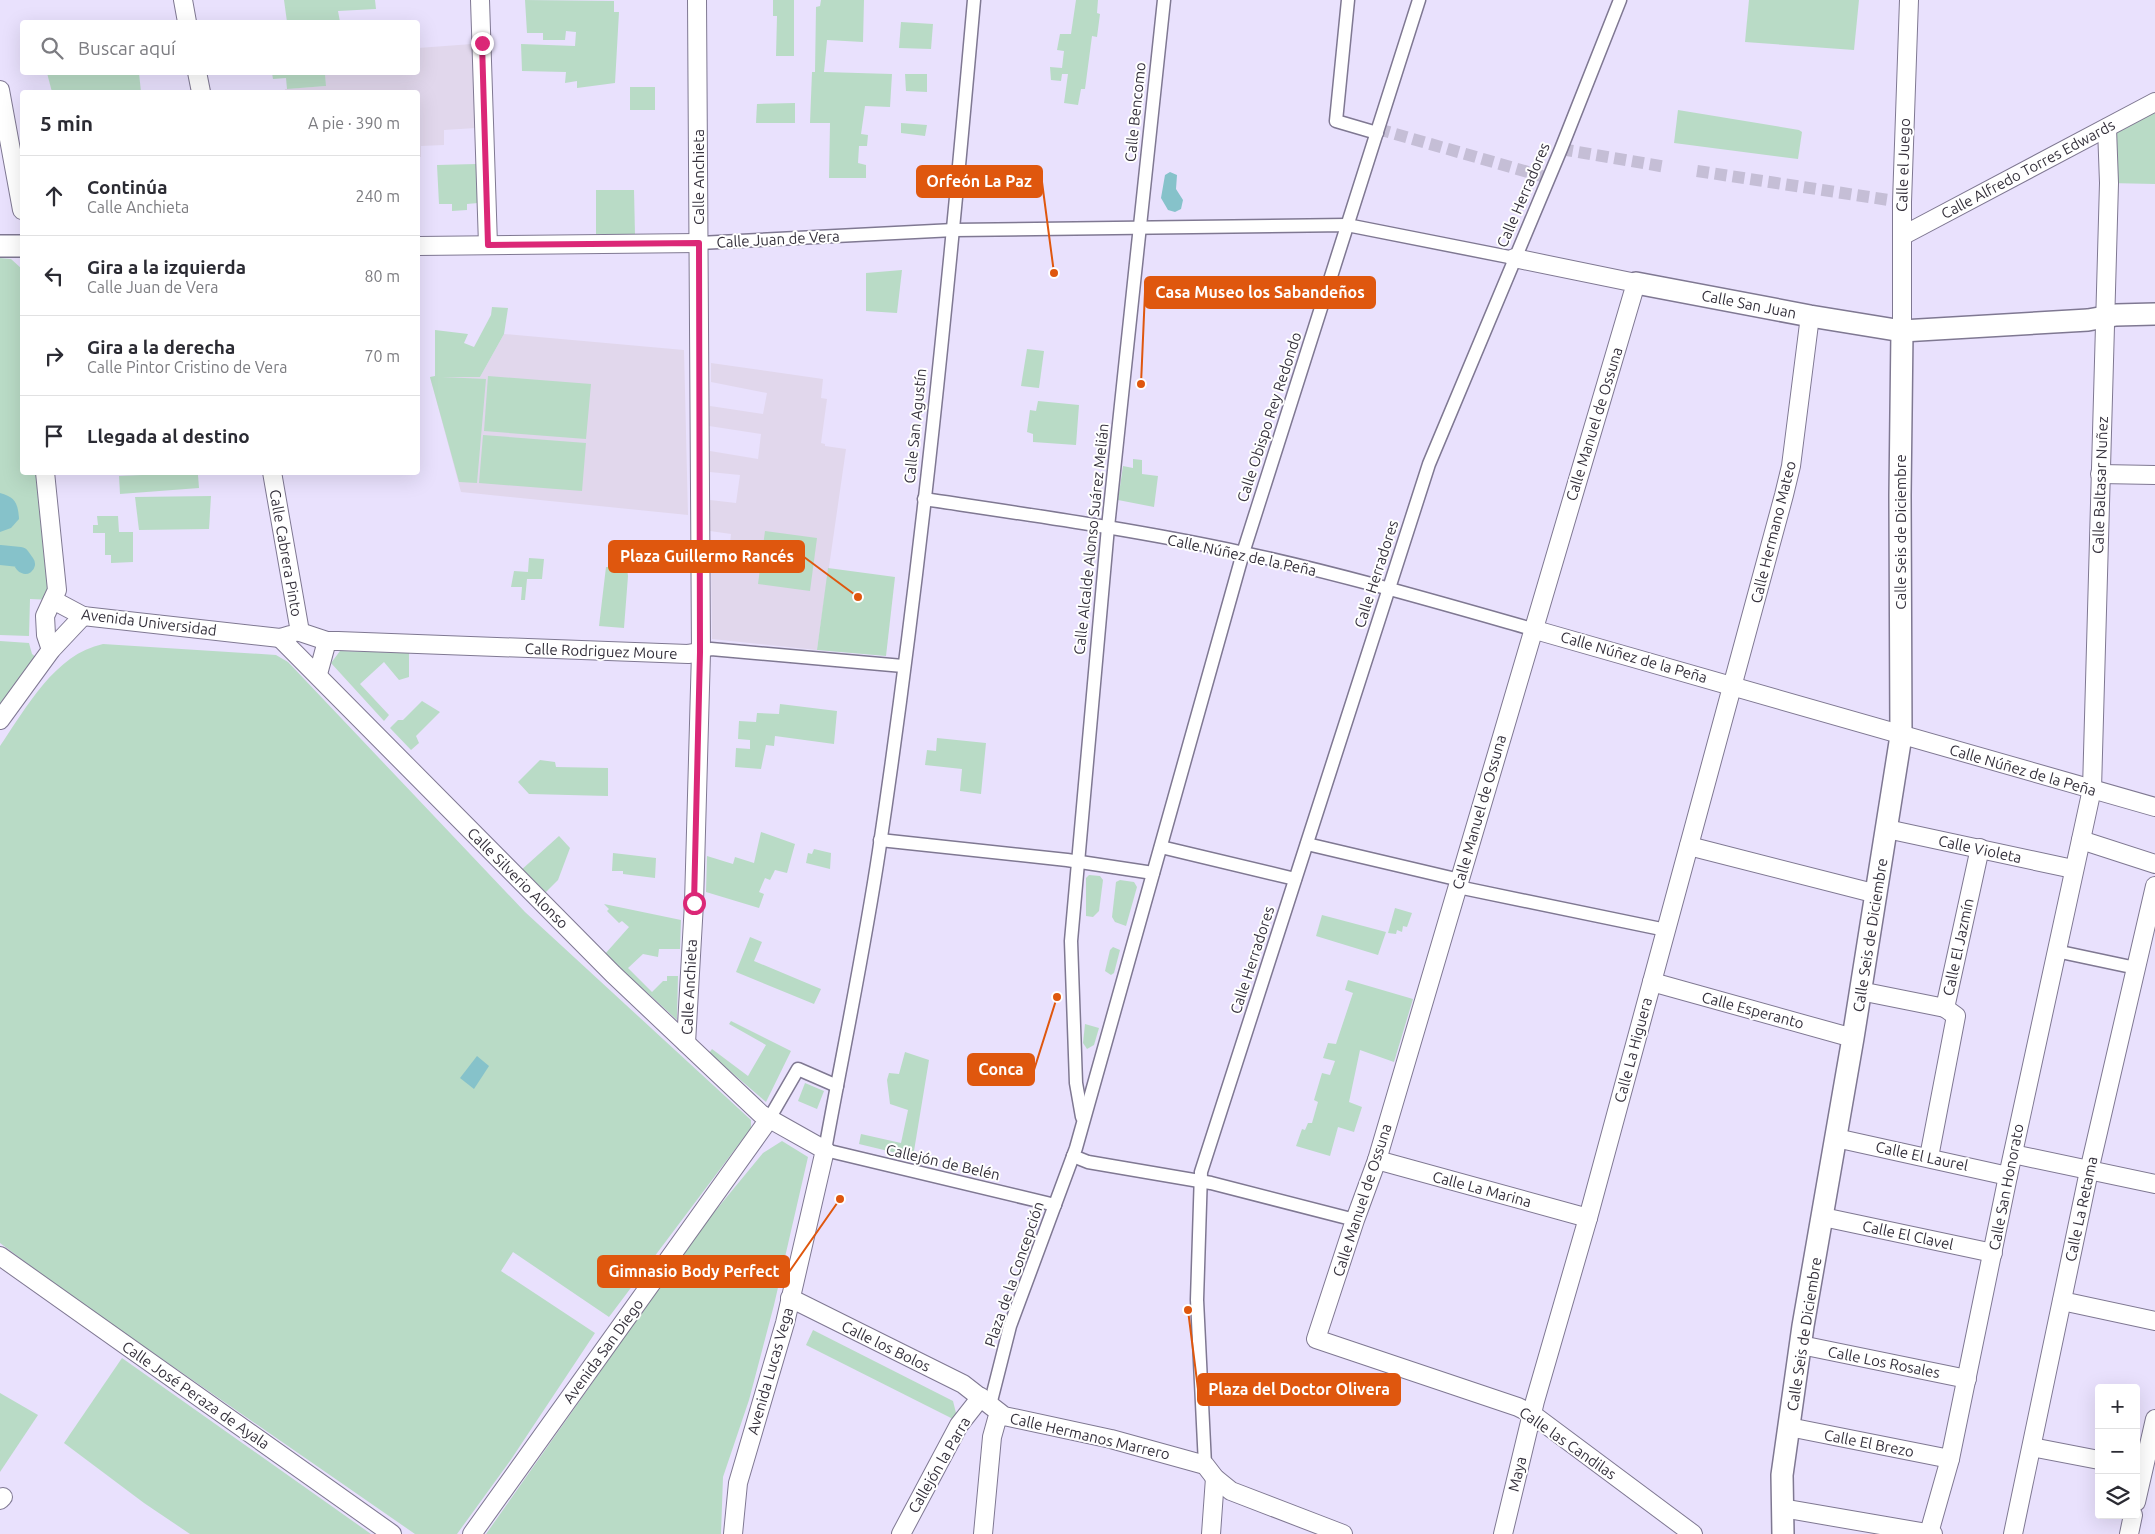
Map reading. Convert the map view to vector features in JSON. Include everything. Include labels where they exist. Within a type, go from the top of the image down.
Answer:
[{"type":"street","points":[[183,0],[187,20]]},
{"type":"street","points":[[480,0],[488,245]]},
{"type":"street","name":"Calle Anchieta","points":[[686,1043],[694,885],[700,652],[697,0]]},
{"type":"street","name":"Calle San Agustín","points":[[825,1150],[878,854],[903,666],[954,230],[974,0]]},
{"type":"street","name":"Calle Bencomo","points":[[1139,228],[1164,0]]},
{"type":"street","points":[[1348,0],[1336,121],[1377,133]]},
{"type":"street","name":"Calle Obispo Rey Redondo","points":[[1161,847],[1243,553],[1419,0]]},
{"type":"street","name":"Calle Herradores","points":[[1210,1471],[1197,1300],[1204,1179],[1295,879],[1429,464],[1561,149],[1620,0]]},
{"type":"street","name":"Calle el Juego","points":[[1902,331],[1902,236],[1909,0]]},
{"type":"street","points":[[198,75],[201,90]]},
{"type":"street","points":[[0,90],[20,199]]},
{"type":"street","name":"Calle Alfredo Torres Edwards","points":[[1902,236],[2155,102]]},
{"type":"street","name":"Calle Baltasar Nuñez","points":[[2081,840],[2092,789],[2109,183],[2107,128]]},
{"type":"street","name":"Calle San Juan","points":[[1139,228],[1347,225],[1636,283],[1810,316],[1902,331],[2155,314]]},
{"type":"street","name":"Calle Juan de Vera","points":[[420,246],[699,243],[954,230],[1139,228]]},
{"type":"street","name":"Calle Alcalde Alonso Suárez Melián","points":[[1074,858],[1139,228]]},
{"type":"street","points":[[0,246],[20,246]]},
{"type":"street","name":"Calle Manuel de Ossuna","points":[[1316,1339],[1377,1160],[1532,629],[1636,283]]},
{"type":"street","name":"Calle Hermano Mateo","points":[[1733,686],[1788,481],[1810,316]]},
{"type":"street","name":"Calle Seis de Diciembre","points":[[1783,1534],[1782,1475],[1789,1426],[1877,894],[1901,736],[1900,494],[1902,331]]},
{"type":"street","points":[[2100,474],[2155,475]]},
{"type":"street","points":[[45,475],[57,590],[45,616],[46,635],[51,650]]},
{"type":"street","name":"Calle Cabrera Pinto","points":[[273,475],[300,632]]},
{"type":"street","name":"Calle Núñez de la Peña","points":[[924,499],[1108,527],[1243,553],[1388,588],[2155,807]]},
{"type":"street","name":"Avenida Universidad","points":[[53,600],[82,616],[280,638],[300,632]]},
{"type":"street","points":[[0,720],[51,650],[82,616]]},
{"type":"street","name":"Calle Rodriguez Moure","points":[[300,632],[327,641],[688,654],[711,649],[903,666]]},
{"type":"street","name":"Calle Silverio Alonso","points":[[280,638],[318,674],[613,974],[686,1043],[765,1117],[825,1150]]},
{"type":"street","points":[[318,674],[327,641]]},
{"type":"street","name":"Calle La Higuera","points":[[1532,1414],[1588,1218],[1733,686]]},
{"type":"street","name":"Calle Violeta","points":[[1887,829],[2073,869]]},
{"type":"street","points":[[880,840],[1074,858],[1153,873]]},
{"type":"street","points":[[2081,840],[2155,864]]},
{"type":"street","name":"Calle San Honorato","points":[[1931,1534],[1950,1459],[2008,1176],[2073,869],[2081,840]]},
{"type":"street","points":[[1307,844],[1459,884],[1666,930]]},
{"type":"street","points":[[1689,846],[1877,894]]},
{"type":"street","points":[[1161,847],[1295,879]]},
{"type":"street","name":"Plaza de la Concepción","points":[[985,1401],[1010,1326],[1073,1156],[1161,847]]},
{"type":"street","name":"Calle El Jazmín","points":[[1929,1157],[1956,1016],[1945,1008],[1980,848]]},
{"type":"street","name":"Plaza de la Concepción","points":[[1074,858],[1071,941],[1076,1083],[1083,1122]]},
{"type":"street","name":"Calle La Retama","points":[[2013,1534],[2089,1171],[2155,886]]},
{"type":"street","points":[[2056,951],[2136,968]]},
{"type":"street","name":"Calle Esperanto","points":[[1652,982],[1853,1038]]},
{"type":"street","points":[[1860,991],[1945,1008]]},
{"type":"street","points":[[765,1117],[798,1069],[836,1086]]},
{"type":"street","name":"Avenida San Diego","points":[[472,1534],[765,1117]]},
{"type":"street","name":"Calle El Laurel","points":[[1836,1138],[1929,1157],[2008,1176]]},
{"type":"street","name":"Callejón de Belén","points":[[825,1150],[1055,1205]]},
{"type":"street","name":"Avenida Lucas Vega","points":[[733,1534],[738,1483],[790,1298],[825,1150]]},
{"type":"street","points":[[2013,1154],[2155,1184]]},
{"type":"street","points":[[1073,1156],[1088,1162],[1204,1179],[1355,1220]]},
{"type":"street","name":"Calle La Marina","points":[[1377,1160],[1588,1218]]},
{"type":"street","name":"Calle El Clavel","points":[[1823,1216],[1993,1253]]},
{"type":"street","name":"Calle José Peraza de Ayala","points":[[0,1256],[392,1534]]},
{"type":"street","name":"Calle los Bolos","points":[[790,1298],[963,1384],[985,1401]]},
{"type":"street","points":[[2062,1301],[2155,1320]]},
{"type":"street","name":"Calle las Candilas","points":[[1316,1339],[1518,1407],[1532,1414],[1693,1534]]},
{"type":"street","name":"Calle Los Rosales","points":[[1801,1345],[1966,1379]]},
{"type":"street","name":"Calle Hermanos Marrero","points":[[985,1401],[1004,1416],[1111,1439],[1210,1471]]},
{"type":"street","name":"Callejón la Parra","points":[[901,1534],[959,1425],[985,1401]]},
{"type":"street","name":"Maya","points":[[1502,1534],[1532,1414]]},
{"type":"street","points":[[982,1534],[992,1437],[997,1419],[1004,1416]]},
{"type":"street","points":[[2140,1468],[2155,1419]]},
{"type":"street","name":"Calle El Brezo","points":[[1789,1426],[1950,1459]]},
{"type":"street","points":[[2032,1447],[2095,1459]]},
{"type":"street","points":[[1210,1471],[1211,1534]]},
{"type":"street","points":[[1210,1471],[1231,1491],[1343,1534]]},
{"type":"street","points":[[1782,1508],[1931,1534]]},
{"type":"street","points":[[2129,1534],[2132,1519]]},
{"type":"shaded area","points":[[284,0],[375,0],[376,9],[338,11],[340,20],[287,20]]},
{"type":"shaded area","points":[[525,0],[614,1],[614,12],[619,12],[615,83],[577,88],[577,81],[565,83],[566,72],[522,71],[521,44],[575,46],[576,32],[566,31],[565,40],[543,40],[543,33],[527,33]]},
{"type":"shaded area","points":[[773,0],[794,0],[794,56],[776,56],[777,16],[773,16]]},
{"type":"shaded area","points":[[821,0],[864,0],[863,42],[827,40],[824,72],[892,74],[890,107],[865,106],[861,134],[868,135],[867,146],[859,146],[858,163],[866,165],[866,178],[829,178],[830,123],[810,123],[812,72],[815,72],[816,7],[820,6]]},
{"type":"shaded area","points":[[1076,0],[1098,0],[1097,13],[1100,14],[1097,37],[1092,36],[1085,89],[1081,89],[1078,105],[1064,103],[1068,74],[1062,74],[1061,81],[1051,80],[1050,67],[1062,68],[1064,51],[1057,50],[1060,34],[1071,34]]},
{"type":"shaded area","points":[[1749,0],[1859,0],[1854,50],[1745,42]]},
{"type":"shaded area","points":[[901,22],[933,24],[931,49],[899,48]]},
{"type":"shaded area","points":[[472,44],[476,128],[444,130],[444,145],[421,146],[421,157],[420,90],[285,90],[326,86],[325,75],[420,75],[420,48]]},
{"type":"shaded area","points":[[905,74],[927,74],[927,92],[906,91]]},
{"type":"shaded area","points":[[48,75],[139,75],[141,90],[51,90]]},
{"type":"shaded area","points":[[272,75],[325,75],[326,86],[287,89],[286,78],[273,79]]},
{"type":"shaded area","points":[[630,87],[655,87],[655,110],[630,110]]},
{"type":"shaded area","points":[[2155,102],[2155,184],[2109,183],[2107,129]]},
{"type":"shaded area","points":[[795,103],[795,123],[756,123],[757,104]]},
{"type":"shaded area","points":[[1678,110],[1799,130],[1802,132],[1798,159],[1674,143]]},
{"type":"shaded area","points":[[901,123],[927,125],[925,136],[901,133]]},
{"type":"shaded area","points":[[476,164],[478,203],[467,204],[467,210],[452,211],[452,204],[439,204],[437,165]]},
{"type":"shaded area","points":[[1170,172],[1177,175],[1176,189],[1183,200],[1181,209],[1175,212],[1168,210],[1161,198],[1165,175]]},
{"type":"shaded area","points":[[596,190],[634,190],[635,235],[596,234]]},
{"type":"shaded area","points":[[0,258],[11,259],[20,267],[20,475],[45,475],[53,600],[30,599],[29,636],[0,635]]},
{"type":"shaded area","points":[[902,270],[897,313],[866,311],[866,273]]},
{"type":"shaded area","points":[[492,307],[508,308],[504,334],[480,377],[442,377],[486,379],[477,483],[459,482],[430,377],[435,376],[435,330],[468,334],[464,343],[474,347],[491,315]]},
{"type":"shaded area","points":[[504,334],[684,350],[688,515],[461,492],[430,377],[480,377]]},
{"type":"shaded area","points":[[1027,349],[1044,351],[1039,388],[1021,386]]},
{"type":"shaded area","points":[[711,363],[823,379],[821,398],[827,399],[821,443],[825,444],[825,446],[846,449],[817,650],[712,639],[711,561],[728,563],[731,534],[710,531],[710,500],[736,503],[740,475],[710,472],[710,451],[758,459],[761,434],[709,426],[710,406],[763,414],[767,393],[711,382]]},
{"type":"shaded area","points":[[488,376],[591,384],[586,439],[484,431]]},
{"type":"shaded area","points":[[1038,401],[1079,405],[1076,445],[1033,442],[1033,434],[1027,432],[1030,410],[1036,411]]},
{"type":"shaded area","points":[[483,435],[586,443],[582,491],[479,483]]},
{"type":"shaded area","points":[[1133,459],[1142,460],[1142,474],[1158,476],[1154,507],[1118,500],[1123,466],[1133,468]]},
{"type":"shaded area","points":[[198,475],[199,488],[120,494],[119,476]]},
{"type":"shaded area","points":[[0,493],[9,496],[15,502],[19,519],[11,528],[0,532]]},
{"type":"shaded area","points":[[211,496],[209,529],[139,530],[135,497]]},
{"type":"shaded area","points":[[97,516],[118,516],[119,532],[133,532],[133,562],[111,563],[111,555],[105,555],[105,533],[93,533],[93,525],[98,525]]},
{"type":"shaded area","points":[[765,531],[817,538],[810,591],[758,584]]},
{"type":"shaded area","points":[[529,558],[544,559],[542,579],[527,579],[525,600],[521,600],[522,587],[511,587],[514,571],[528,572]]},
{"type":"shaded area","points":[[614,561],[626,562],[628,576],[624,628],[599,626],[606,567],[614,567]]},
{"type":"shaded area","points":[[828,568],[895,577],[886,656],[817,650]]},
{"type":"shaded area","points":[[0,641],[29,643],[32,654],[37,658],[0,707]]},
{"type":"shaded area","points":[[103,644],[276,655],[288,662],[525,912],[751,1120],[751,1128],[609,1317],[513,1252],[501,1271],[595,1333],[510,1461],[457,1534],[415,1534],[64,1291],[0,1243],[0,746],[31,700],[56,671],[70,659],[86,650]]},
{"type":"shaded area","points":[[340,651],[409,653],[409,677],[399,680],[384,662],[360,684],[389,715],[384,721],[331,663]]},
{"type":"shaded area","points":[[422,701],[440,712],[416,736],[419,743],[411,750],[390,728],[398,720],[403,720]]},
{"type":"shaded area","points":[[780,704],[837,711],[834,744],[775,736],[774,746],[766,745],[761,769],[735,767],[736,748],[750,749],[750,740],[738,739],[739,721],[756,722],[757,713],[779,714]]},
{"type":"shaded area","points":[[937,738],[986,743],[981,794],[960,791],[962,769],[925,765],[927,750],[936,751]]},
{"type":"shaded area","points":[[540,760],[555,762],[556,767],[608,768],[608,796],[529,794],[518,782]]},
{"type":"shaded area","points":[[761,832],[795,844],[787,873],[775,870],[770,880],[765,878],[759,892],[764,894],[759,908],[706,892],[707,856],[733,864],[735,857],[754,863]]},
{"type":"shaded area","points":[[559,836],[570,848],[558,880],[542,896],[519,872]]},
{"type":"shaded area","points":[[814,849],[831,853],[830,869],[806,863],[808,853],[812,854]]},
{"type":"shaded area","points":[[613,853],[656,858],[655,878],[623,874],[623,871],[612,871]]},
{"type":"shaded area","points":[[1089,875],[1100,876],[1103,880],[1099,911],[1093,917],[1086,916],[1086,878]]},
{"type":"shaded area","points":[[1120,880],[1134,882],[1137,887],[1126,926],[1115,922],[1112,917],[1116,882]]},
{"type":"shaded area","points":[[604,904],[681,920],[680,949],[659,949],[658,957],[643,954],[628,968],[652,992],[663,981],[667,981],[667,976],[678,976],[677,1020],[605,954],[629,927],[622,921],[619,923],[607,911],[609,909]]},
{"type":"shaded area","points":[[1395,908],[1412,913],[1407,927],[1403,926],[1402,932],[1397,930],[1396,934],[1388,933]]},
{"type":"shaded area","points":[[1322,915],[1386,932],[1378,955],[1316,936]]},
{"type":"shaded area","points":[[750,937],[762,942],[754,961],[821,989],[814,1004],[736,972]]},
{"type":"shaded area","points":[[1113,947],[1120,950],[1114,973],[1111,975],[1105,971],[1110,950]]},
{"type":"shaded area","points":[[1348,980],[1413,999],[1394,1062],[1360,1050],[1349,1102],[1362,1107],[1354,1132],[1338,1127],[1330,1156],[1296,1146],[1302,1129],[1305,1130],[1308,1123],[1312,1123],[1318,1102],[1314,1100],[1322,1073],[1330,1075],[1335,1061],[1323,1058],[1328,1043],[1336,1044],[1353,993],[1345,990]]},
{"type":"shaded area","points":[[731,1021],[791,1051],[766,1102],[709,1053],[712,1049],[748,1076],[766,1045],[729,1024]]},
{"type":"shaded area","points":[[1085,1024],[1099,1028],[1094,1045],[1087,1049],[1083,1043]]},
{"type":"shaded area","points":[[905,1052],[929,1060],[913,1157],[859,1144],[861,1134],[901,1143],[908,1110],[890,1104],[887,1080],[889,1073],[899,1074]]},
{"type":"shaded area","points":[[477,1056],[489,1066],[474,1089],[460,1078]]},
{"type":"shaded area","points":[[805,1083],[824,1091],[817,1109],[798,1101]]},
{"type":"shaded area","points":[[782,1141],[808,1157],[774,1305],[749,1400],[723,1477],[721,1534],[486,1534],[702,1227],[763,1153]]},
{"type":"shaded area","points":[[813,1330],[953,1401],[956,1413],[955,1420],[806,1345]]},
{"type":"shaded area","points":[[122,1358],[371,1534],[190,1534],[144,1503],[64,1443]]},
{"type":"shaded area","points":[[0,1393],[38,1415],[0,1472]]},
{"type":"waterway","points":[[0,555],[20,557],[25,564]]},
{"type":"tunnel","points":[[1378,129],[1549,178]]},
{"type":"tunnel","points":[[1561,149],[1666,167]]},
{"type":"tunnel","points":[[1697,171],[1902,202]]},
{"type":"place","name":"Orfeón La Paz","points":[[1054,273]]},
{"type":"place","name":"Casa Museo los Sabandeños","points":[[1141,384]]},
{"type":"place","name":"Plaza Guillermo Rancés","points":[[858,597]]},
{"type":"place","name":"Conca","points":[[1057,997]]},
{"type":"place","name":"Gimnasio Body Perfect","points":[[840,1199]]},
{"type":"place","name":"Plaza del Doctor Olivera","points":[[1188,1310]]},
{"type":"route","points":[[482,43],[488,245],[699,243],[700,652],[694,903]]}]
